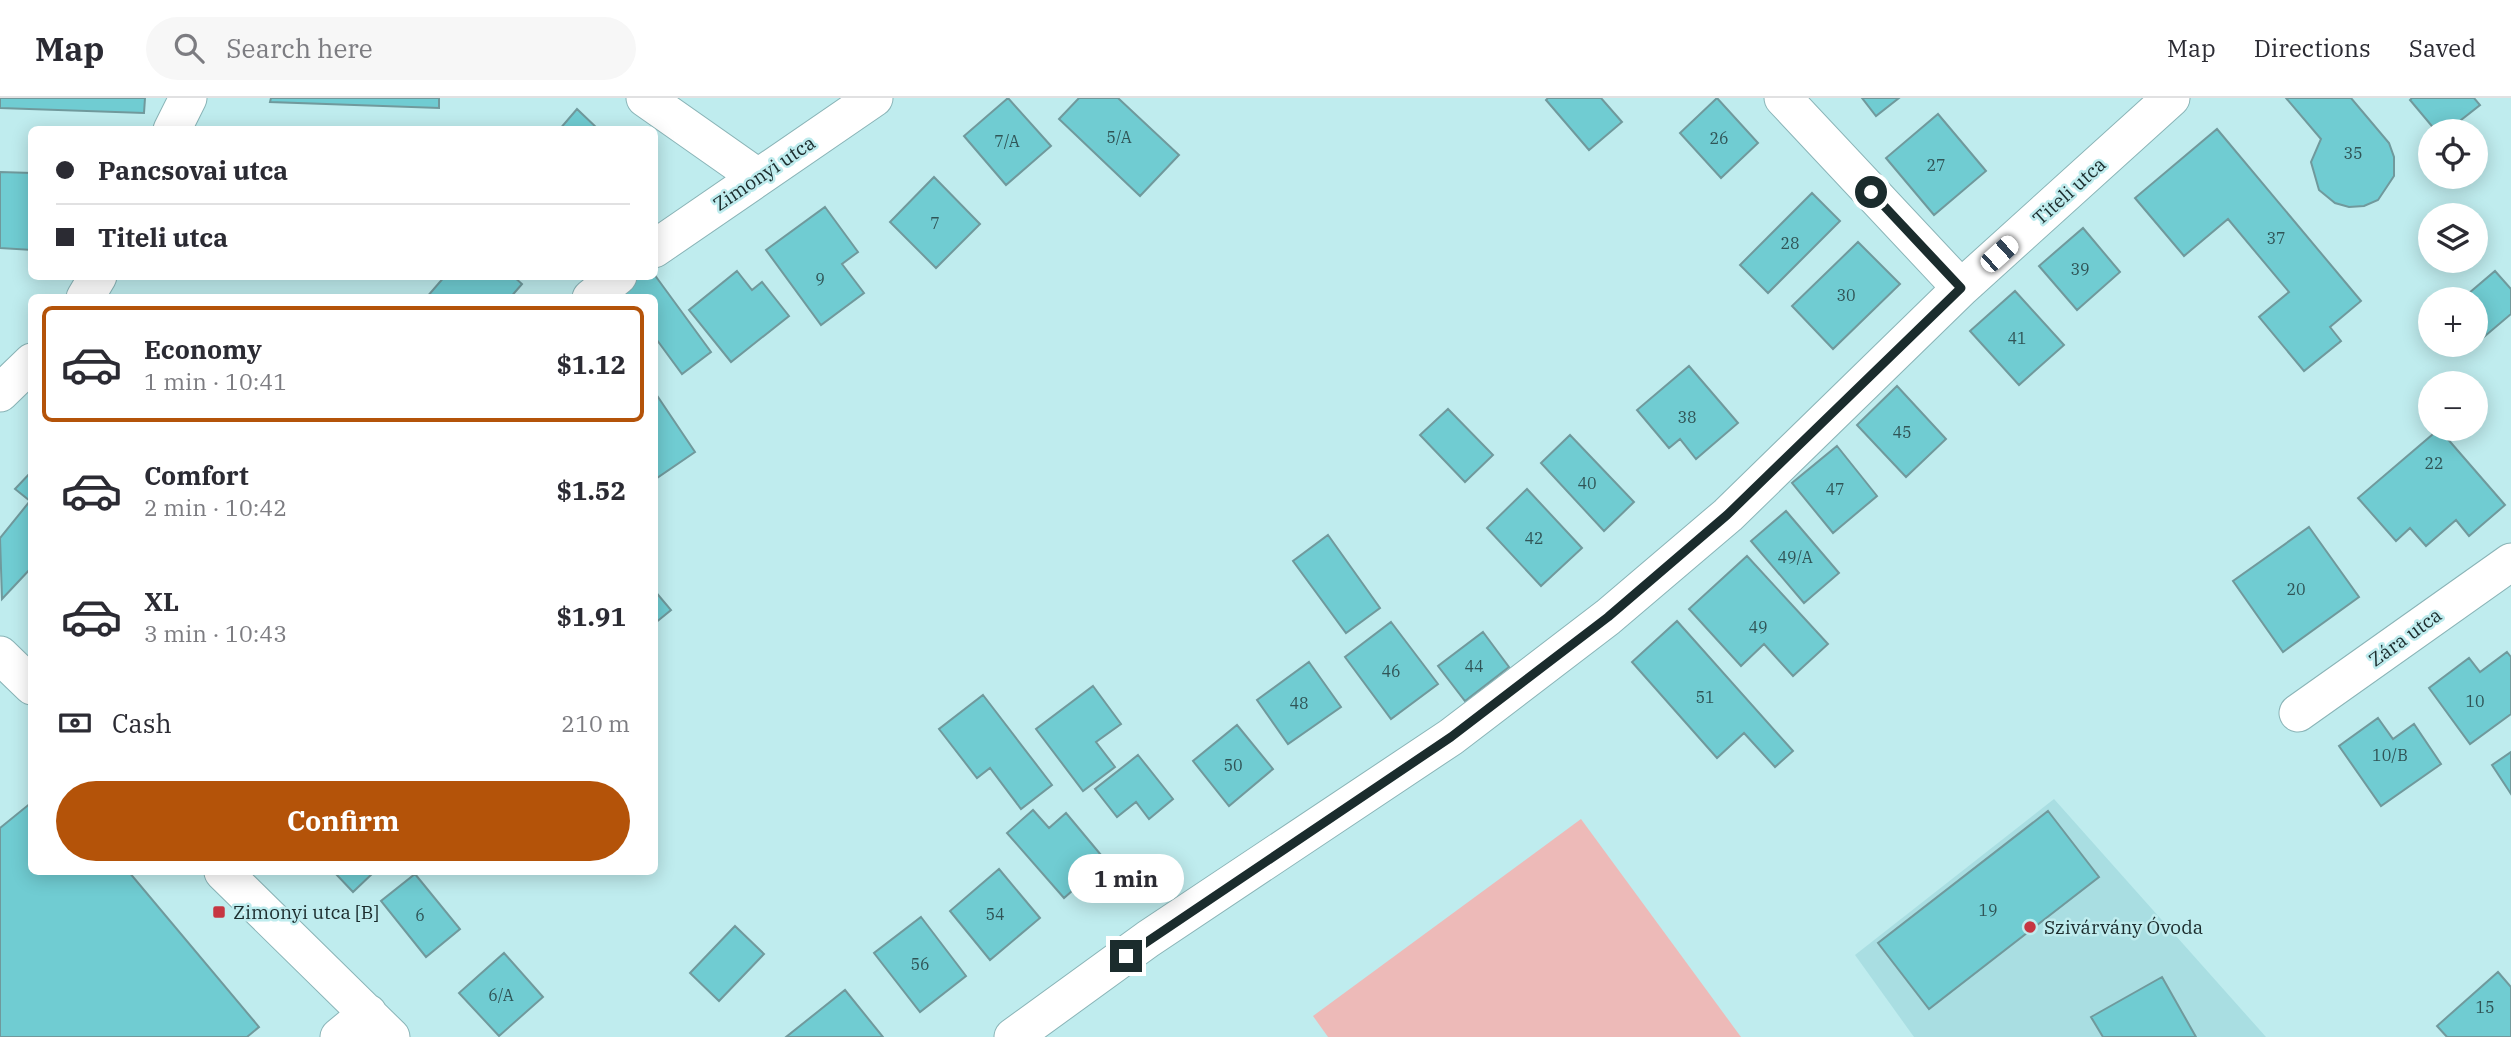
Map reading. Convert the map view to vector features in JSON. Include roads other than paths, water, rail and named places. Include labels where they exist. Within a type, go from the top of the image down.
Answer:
[{"type":"street","points":[[174,126],[188,98]]},
{"type":"street","points":[[645,98],[756,176]]},
{"type":"street","name":"Zimonyi utca","points":[[658,246],[756,176],[874,98]]},
{"type":"street","points":[[1783,98],[1961,288]]},
{"type":"street","name":"Titeli utca","points":[[1013,1037],[1148,939],[1451,737],[1608,617],[1727,515],[1961,288],[2171,98]]},
{"type":"street","points":[[596,294],[613,280]]},
{"type":"street","points":[[0,393],[28,366]]},
{"type":"street","name":"Zára utca","points":[[2298,713],[2511,562]]},
{"type":"street","points":[[0,655],[28,682]]},
{"type":"street","points":[[226,875],[380,1025],[339,1037]]},
{"type":"place","name":"Zimonyi utca [B]","points":[[219,912]]},
{"type":"place","name":"Szivárvány Óvoda","points":[[2030,927]]}]
